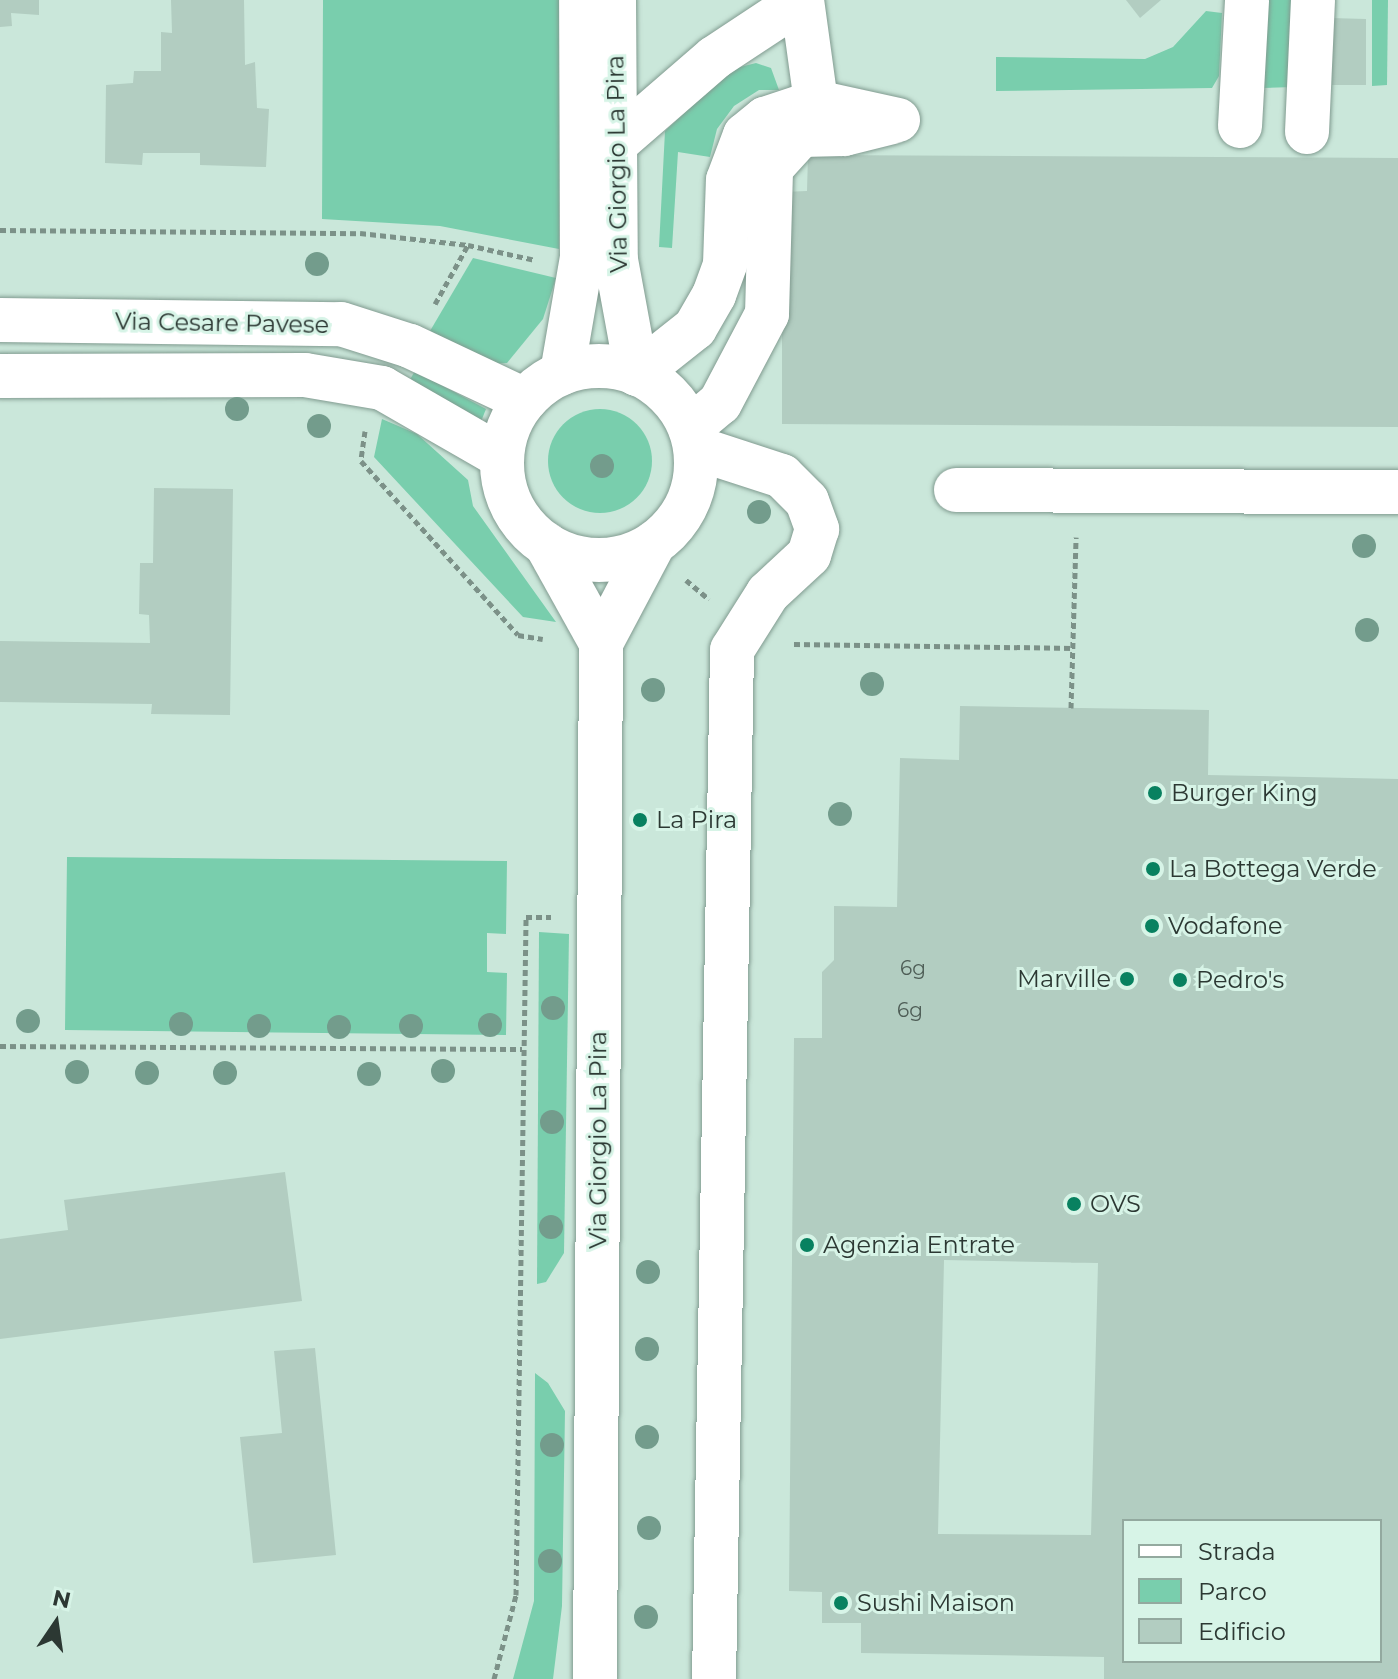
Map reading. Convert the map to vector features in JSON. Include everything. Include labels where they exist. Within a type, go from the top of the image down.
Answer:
[{"type":"street","name":"Via Giorgio La Pira","points":[[562,373],[581,267],[581,0]]},
{"type":"street","name":"Via Giorgio La Pira","points":[[614,0],[616,260],[637,374]]},
{"type":"street","points":[[616,143],[714,58],[802,0],[816,102]]},
{"type":"street","points":[[1240,126],[1247,0]]},
{"type":"street","points":[[1307,132],[1313,0]]},
{"type":"street","points":[[637,374],[695,328],[725,264],[728,180],[745,135],[765,119],[816,102],[898,120],[844,134],[801,135],[771,168],[767,314],[720,403],[693,438]]},
{"type":"street","name":"Via Cesare Pavese","points":[[0,320],[341,324],[410,346],[525,400]]},
{"type":"street","points":[[46,376],[48,320]]},
{"type":"street","points":[[626,320],[645,331],[695,328]]},
{"type":"street","points":[[587,366],[637,374],[665,391],[693,438],[692,492],[678,520],[654,543],[629,556],[600,560],[572,556],[546,544],[511,507],[502,457],[508,427],[525,400],[562,373],[587,366]]},
{"type":"street","name":"Via Cesare Pavese","points":[[0,376],[305,375],[367,385],[382,388],[502,457]]},
{"type":"street","points":[[693,438],[782,476],[807,501],[817,529],[809,555],[768,593],[743,625],[732,650],[714,1679]]},
{"type":"street","points":[[956,490],[1398,492]]},
{"type":"street","name":"Via Giorgio La Pira","points":[[591,1665],[601,643],[654,543]]},
{"type":"street","name":"Via Giorgio La Pira","points":[[546,544],[601,643]]},
{"type":"path","points":[[0,230],[360,233],[468,245],[581,267]]},
{"type":"path","points":[[1071,708],[1078,490]]},
{"type":"path","points":[[683,578],[743,625],[789,644],[1073,648]]},
{"type":"path","points":[[494,1679],[516,1595],[526,917],[600,918]]},
{"type":"path","points":[[0,1046],[522,1049]]},
{"type":"green space","points":[[323,0],[561,0],[559,249],[440,226],[322,219]]},
{"type":"green space","points":[[1267,0],[1297,0],[1293,87],[1263,88]]},
{"type":"green space","points":[[1372,0],[1388,0],[1387,85],[1372,86]]},
{"type":"green space","points":[[1206,11],[1222,13],[1219,76],[1212,88],[996,91],[996,57],[1145,59],[1173,47]]},
{"type":"green space","points":[[756,63],[771,68],[779,90],[759,90],[734,106],[717,129],[710,157],[678,152],[672,248],[659,247],[665,131],[732,69]]},
{"type":"green space","points":[[473,258],[556,278],[543,319],[507,363],[487,364],[464,354],[430,331]]},
{"type":"green space","points":[[415,371],[486,409],[478,429],[408,383]]},
{"type":"green space","points":[[600,409],[620,413],[637,424],[648,441],[652,461],[648,481],[637,498],[620,509],[600,513],[580,509],[563,498],[552,481],[548,461],[552,441],[563,424],[580,413]]},
{"type":"green space","points":[[382,419],[417,434],[468,480],[473,506],[556,622],[523,617],[374,457]]},
{"type":"green space","points":[[67,857],[507,861],[506,934],[487,933],[487,972],[507,973],[506,1035],[65,1030]]},
{"type":"green space","points":[[539,932],[569,934],[564,1253],[546,1282],[537,1284]]},
{"type":"green space","points":[[535,1373],[548,1383],[565,1411],[562,1606],[553,1679],[513,1679],[534,1601]]},
{"type":"building","points":[[0,0],[39,0],[39,15],[11,13],[12,26],[0,27]]},
{"type":"building","points":[[171,0],[244,0],[245,65],[255,62],[257,108],[269,109],[266,167],[200,165],[200,153],[143,153],[142,165],[105,163],[106,85],[133,83],[134,71],[161,71],[161,32],[172,33]]},
{"type":"building","points":[[1126,0],[1161,0],[1140,18]]},
{"type":"building","points":[[1331,18],[1366,19],[1366,85],[1332,85]]},
{"type":"building","points":[[808,155],[1398,158],[1398,427],[782,424],[782,192],[807,191]]},
{"type":"building","points":[[154,488],[233,489],[230,715],[151,714],[152,704],[0,702],[0,641],[150,643],[149,615],[139,614],[140,563],[153,563]]},
{"type":"building","points":[[960,706],[1209,710],[1208,775],[1398,779],[1398,1679],[1104,1679],[1104,1657],[861,1653],[861,1623],[822,1623],[822,1592],[789,1591],[794,1038],[822,1038],[822,972],[834,960],[834,906],[897,907],[900,758],[959,760]],"holes":[[[944,1260],[1098,1263],[1091,1535],[938,1534]]]},
{"type":"building","points":[[285,1172],[302,1301],[0,1339],[0,1239],[68,1230],[64,1200]]},
{"type":"building","points":[[315,1348],[336,1555],[253,1563],[240,1437],[282,1433],[274,1351]]},
{"type":"place","name":"Burger King","points":[[1155,793]]},
{"type":"place","name":"La Pira","points":[[640,820]]},
{"type":"place","name":"La Bottega Verde","points":[[1153,869]]},
{"type":"place","name":"Vodafone","points":[[1152,926]]},
{"type":"place","name":"Marville","points":[[1127,979]]},
{"type":"place","name":"Pedro's","points":[[1180,980]]},
{"type":"place","name":"OVS","points":[[1074,1204]]},
{"type":"place","name":"Agenzia Entrate","points":[[807,1245]]},
{"type":"place","name":"Sushi Maison","points":[[841,1603]]}]
